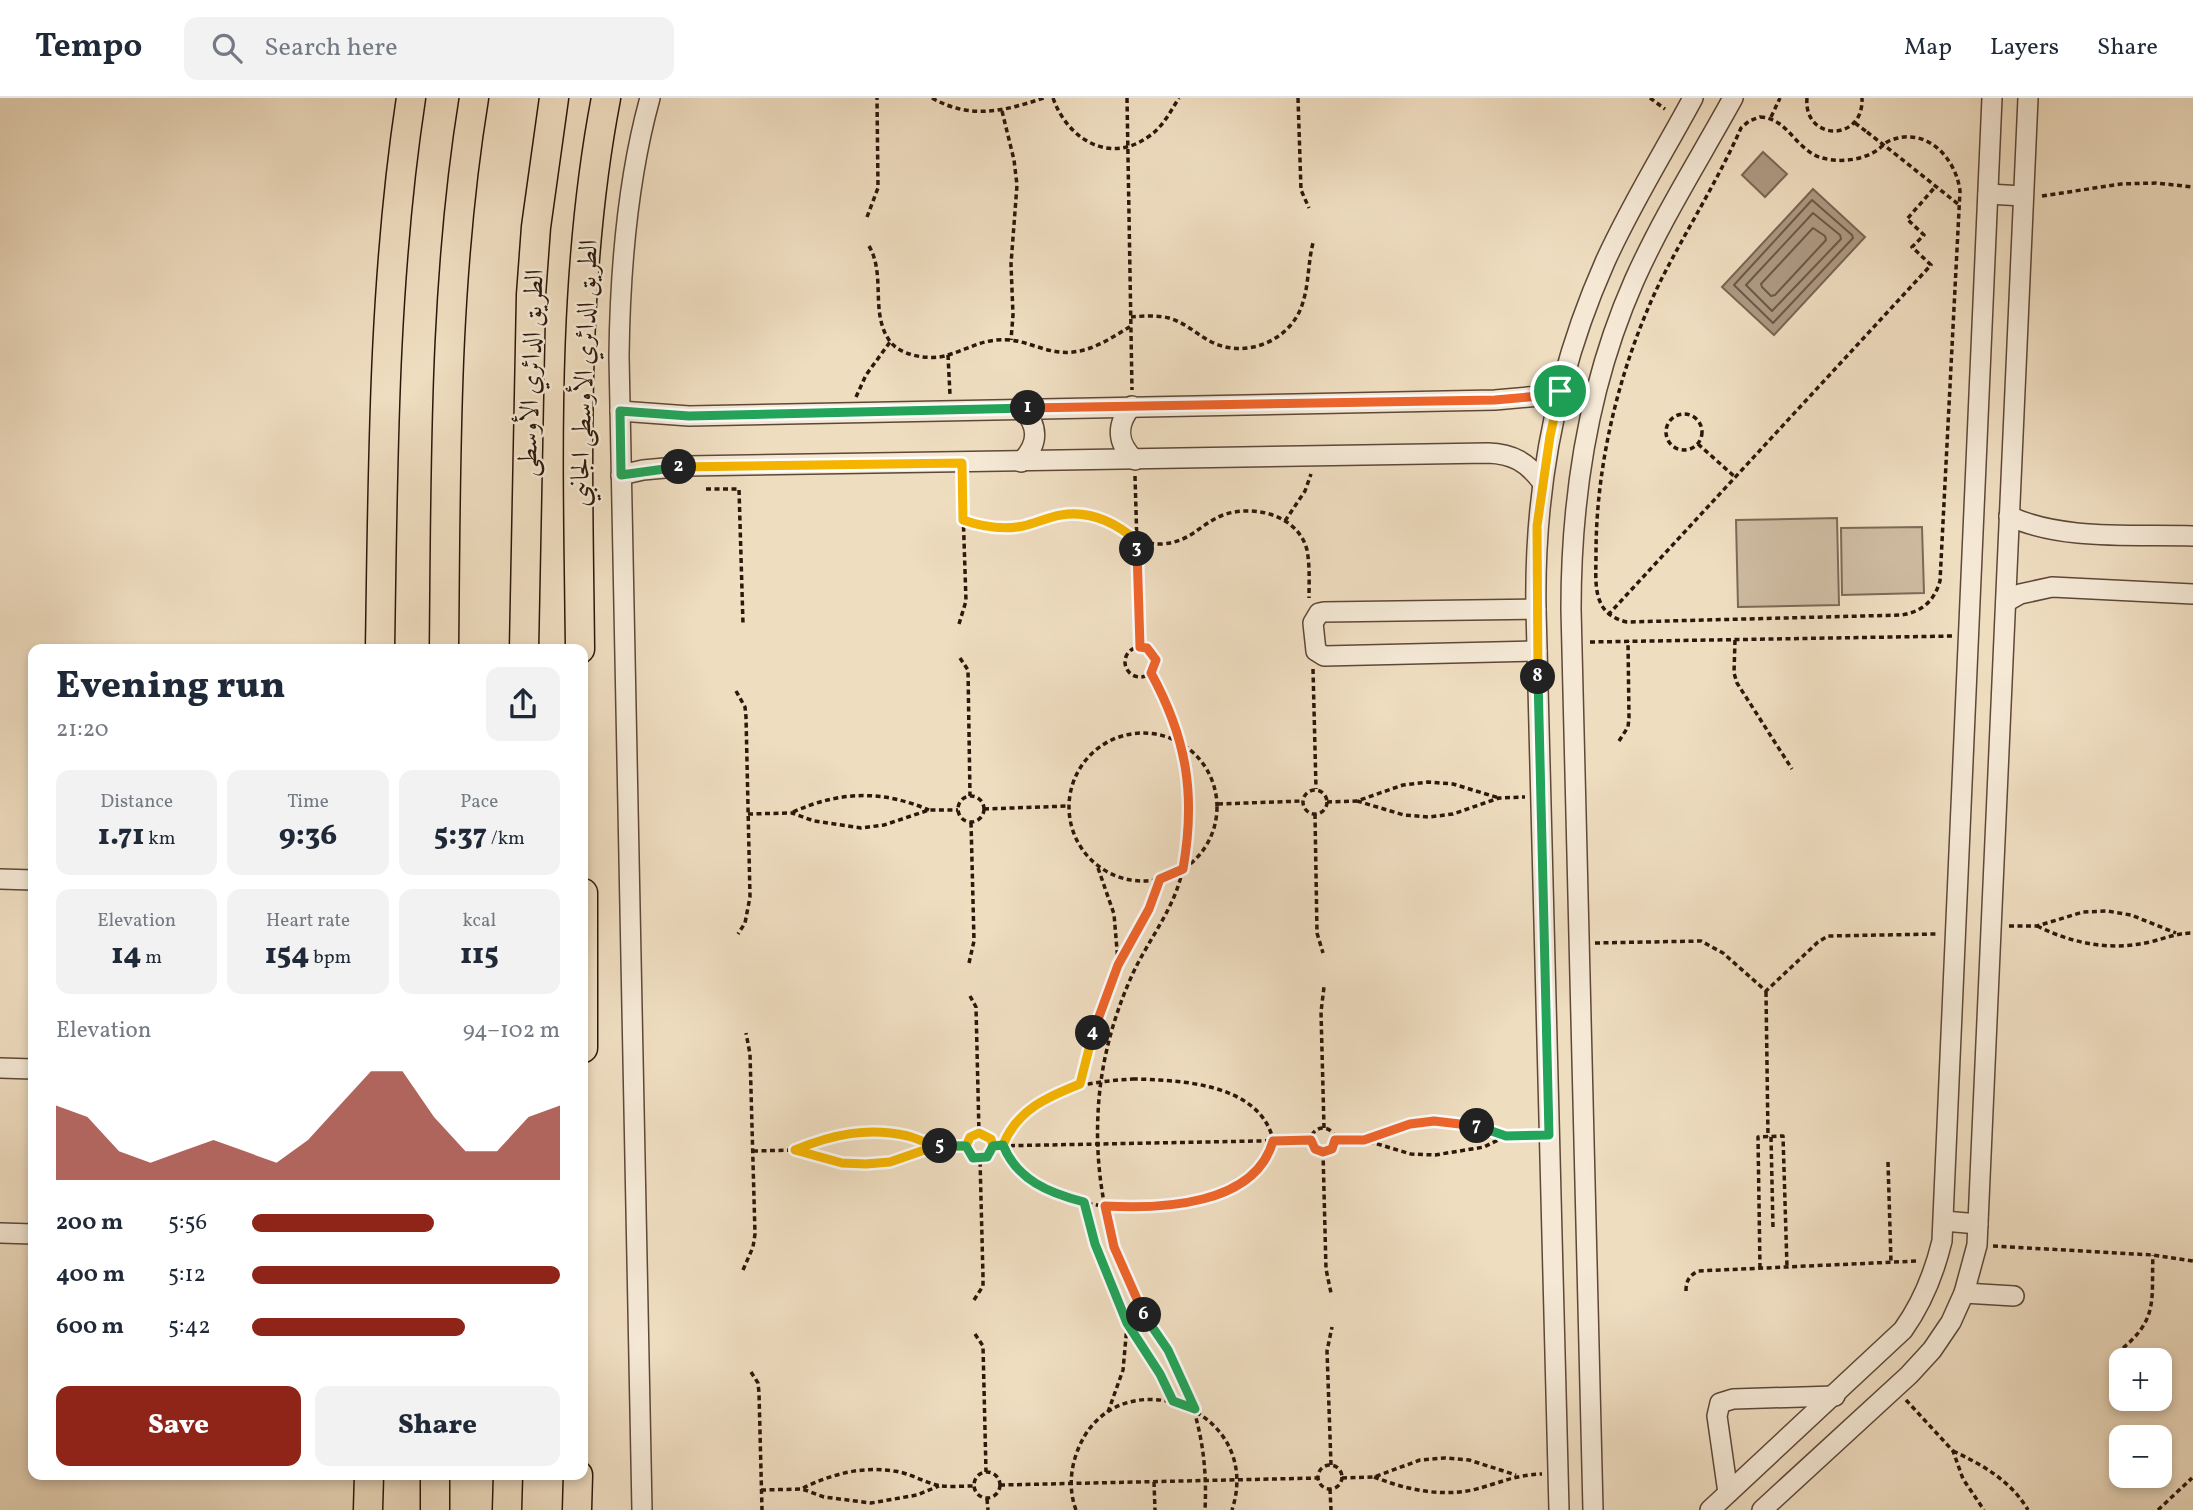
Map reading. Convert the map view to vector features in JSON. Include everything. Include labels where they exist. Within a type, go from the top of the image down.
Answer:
[{"type":"highway","points":[[380,644],[383,427],[389,283],[411,98]]},
{"type":"highway","points":[[444,644],[450,300],[457,218],[474,98]]},
{"type":"highway","name":"الطريق الدائري الأوسطى","points":[[524,644],[531,295],[541,187],[554,98]]},
{"type":"highway","name":"الطريق الدائري الأوسطى الجانبي","points":[[580,644],[577,432],[580,313],[588,220],[607,98]]},
{"type":"highway","points":[[368,1510],[369,1480]]},
{"type":"highway","points":[[435,1480],[435,1510]]},
{"type":"highway","points":[[507,1510],[508,1480]]},
{"type":"highway","points":[[577,1510],[578,1480]]},
{"type":"street","points":[[642,1510],[620,411],[623,260],[640,145],[650,98]]},
{"type":"street","points":[[1559,1510],[1536,609],[1537,537],[1542,482],[1560,391],[1579,329],[1604,264],[1693,98]]},
{"type":"street","points":[[1593,1510],[1572,642],[1571,570],[1577,487],[1584,442],[1604,362],[1618,321],[1644,261],[1733,98]]},
{"type":"street","points":[[1710,1510],[1903,1330],[1920,1306],[1937,1260],[1944,1221],[1992,98]]},
{"type":"street","points":[[1762,1510],[1895,1388],[1932,1350],[1951,1322],[1964,1293],[1977,1245],[2028,98]]},
{"type":"street","points":[[1988,194],[2023,196]]},
{"type":"street","points":[[620,411],[689,416],[1495,400],[1560,391]]},
{"type":"street","points":[[1132,406],[1124,415],[1120,440],[1125,451],[1135,460]]},
{"type":"street","points":[[1021,462],[1030,453],[1035,442],[1031,417],[1022,408]]},
{"type":"street","points":[[621,475],[687,466],[1504,454],[1520,459],[1542,482]]},
{"type":"street","points":[[2009,516],[2025,524],[2058,531],[2193,536]]},
{"type":"street","points":[[2006,602],[2020,594],[2052,587],[2193,594]]},
{"type":"street","points":[[1536,609],[1324,612],[1315,617],[1316,652],[1324,656],[1537,652]]},
{"type":"street","points":[[0,878],[28,880]]},
{"type":"street","points":[[0,1068],[28,1069]]},
{"type":"street","points":[[1944,1221],[1979,1224]]},
{"type":"street","points":[[0,1233],[28,1234]]},
{"type":"street","points":[[1964,1293],[2014,1296]]},
{"type":"street","points":[[1728,1493],[1717,1416],[1720,1404],[1733,1399],[1835,1396]]},
{"type":"path","points":[[867,217],[878,188],[877,98]]},
{"type":"path","points":[[932,98],[960,109],[1002,111],[1044,98]]},
{"type":"path","points":[[1053,98],[1059,116],[1072,133],[1089,143],[1108,148],[1128,147],[1148,138],[1164,123],[1179,98]]},
{"type":"path","points":[[1127,98],[1132,406]]},
{"type":"path","points":[[1298,98],[1301,190],[1309,208]]},
{"type":"path","points":[[1771,117],[1780,98]]},
{"type":"path","points":[[1807,98],[1808,114],[1821,128],[1839,131],[1855,123],[1860,115],[1862,98]]},
{"type":"path","points":[[1002,111],[1017,185],[1011,264],[1011,340]]},
{"type":"path","points":[[1759,117],[1771,117],[1783,124],[1804,149],[1820,157],[1857,159],[1874,152],[1889,141],[1906,138],[1930,144],[1950,159],[1958,174],[1959,205],[1940,581],[1936,594],[1927,605],[1902,615],[1627,622],[1608,615],[1597,596],[1596,540],[1601,486],[1623,382],[1660,282],[1741,128],[1759,117]]},
{"type":"path","points":[[1855,123],[1959,205]]},
{"type":"path","points":[[2023,196],[2066,193],[2122,184],[2156,183],[2193,187]]},
{"type":"path","points":[[1608,615],[1931,265],[1912,247],[1924,235],[1907,219],[1936,186]]},
{"type":"path","points":[[1131,317],[1168,318],[1186,324],[1217,344],[1234,348],[1252,348],[1269,342],[1284,332],[1296,318],[1303,302],[1313,243]]},
{"type":"path","points":[[869,246],[875,261],[881,320],[890,342],[917,356],[948,355],[978,342],[1011,340],[1054,352],[1070,353],[1086,350],[1131,326]]},
{"type":"path","points":[[851,412],[866,375],[890,342]]},
{"type":"path","points":[[948,355],[951,392],[948,410]]},
{"type":"path","points":[[1680,413],[1695,416],[1703,430],[1698,444],[1684,450],[1677,449],[1666,438],[1668,423],[1680,413]]},
{"type":"path","points":[[1698,444],[1735,477]]},
{"type":"path","points":[[1286,521],[1305,491],[1314,456]]},
{"type":"path","points":[[1135,460],[1140,647]]},
{"type":"path","points":[[959,624],[966,601],[962,463]]},
{"type":"path","points":[[706,489],[739,489],[743,624]]},
{"type":"path","points":[[963,520],[1002,528],[1022,526],[1061,515],[1082,514],[1102,518],[1121,527],[1137,541],[1154,545],[1172,544],[1189,538],[1222,516],[1243,510],[1265,512],[1286,521],[1298,533],[1306,548],[1309,606],[1315,617]]},
{"type":"path","points":[[1572,642],[1969,636]]},
{"type":"path","points":[[1735,640],[1735,678],[1792,769]]},
{"type":"path","points":[[1619,741],[1628,727],[1629,718],[1628,641]]},
{"type":"path","points":[[1140,647],[1147,648],[1156,660],[1151,673],[1143,677],[1128,671],[1125,664],[1126,656],[1132,649],[1140,647]]},
{"type":"path","points":[[1316,652],[1312,688],[1316,789]]},
{"type":"path","points":[[960,658],[968,670],[970,796]]},
{"type":"path","points":[[1151,673],[1168,707],[1181,743],[1190,806],[1183,869],[1166,915],[1135,970],[1119,1006],[1101,1081],[1097,1144],[1105,1206],[1114,1247],[1129,1286],[1149,1323],[1168,1350],[1195,1409],[1207,1481],[1205,1510]]},
{"type":"path","points":[[736,691],[745,707],[746,717],[750,897],[745,923],[738,934]]},
{"type":"path","points":[[1097,866],[1128,879],[1160,879],[1183,869],[1198,857],[1209,842],[1216,824],[1218,804],[1215,786],[1196,754],[1181,743],[1161,734],[1138,732],[1116,737],[1097,748],[1082,764],[1072,784],[1068,806],[1072,829],[1082,849],[1097,866],[1114,914],[1118,965]]},
{"type":"path","points":[[1328,802],[1357,801],[1403,785],[1428,782],[1477,789],[1499,798]]},
{"type":"path","points":[[1303,801],[1310,791],[1316,789],[1324,793],[1328,802]]},
{"type":"path","points":[[748,814],[792,813],[835,796],[859,794],[906,800],[929,810]]},
{"type":"path","points":[[970,796],[982,802],[984,809],[983,815],[971,822],[965,821],[958,810],[961,800],[970,796]]},
{"type":"path","points":[[1357,801],[1380,810],[1429,817],[1453,814],[1499,798],[1541,797]]},
{"type":"path","points":[[1218,804],[1303,801]]},
{"type":"path","points":[[1303,801],[1307,810],[1315,814]]},
{"type":"path","points":[[1315,814],[1324,810],[1328,802]]},
{"type":"path","points":[[984,809],[1068,806]]},
{"type":"path","points":[[792,813],[814,821],[861,828],[884,825],[929,810],[958,810]]},
{"type":"path","points":[[1315,814],[1317,933],[1323,953]]},
{"type":"path","points":[[969,963],[974,941],[971,822]]},
{"type":"path","points":[[1080,1084],[1094,1029],[1118,965],[1144,918],[1160,879]]},
{"type":"path","points":[[1992,926],[2037,926],[2083,912],[2108,911],[2132,915],[2176,933]]},
{"type":"path","points":[[2037,926],[2059,937],[2106,947],[2130,946],[2176,933],[2193,933]]},
{"type":"path","points":[[1766,991],[1818,942],[1828,936],[1956,934]]},
{"type":"path","points":[[1580,943],[1701,942],[1723,953],[1766,991],[1773,1228]]},
{"type":"path","points":[[1324,987],[1321,1012],[1324,1128]]},
{"type":"path","points":[[970,996],[976,1007],[979,1133]]},
{"type":"path","points":[[743,1270],[753,1247],[755,1234],[750,1054],[746,1033]]},
{"type":"path","points":[[1166,1080],[1228,1093],[1257,1112],[1268,1125],[1273,1141],[1269,1157],[1258,1171],[1230,1189],[1168,1206],[1105,1206],[1084,1202],[1045,1189],[1027,1178],[1008,1158],[1003,1145],[1014,1123],[1050,1096],[1080,1084],[1101,1081],[1166,1080]]},
{"type":"path","points":[[1364,1140],[1386,1130],[1434,1121],[1459,1122],[1506,1136],[1549,1135]]},
{"type":"path","points":[[1324,1128],[1332,1132],[1335,1140],[1332,1149],[1323,1152],[1315,1149],[1311,1140],[1317,1129],[1324,1128]]},
{"type":"path","points":[[795,1150],[841,1134],[865,1131],[913,1137],[936,1146]]},
{"type":"path","points":[[966,1146],[973,1158],[987,1157],[993,1146],[991,1139],[979,1133]]},
{"type":"path","points":[[966,1146],[970,1137],[979,1133]]},
{"type":"path","points":[[1335,1140],[1364,1140],[1387,1149],[1435,1155],[1483,1147],[1506,1136]]},
{"type":"path","points":[[1760,1268],[1758,1137],[1783,1136],[1787,1267]]},
{"type":"path","points":[[993,1146],[1311,1140]]},
{"type":"path","points":[[753,1151],[795,1150],[842,1163],[866,1164],[890,1162],[936,1146],[966,1146]]},
{"type":"path","points":[[1323,1152],[1326,1269],[1331,1293]]},
{"type":"path","points":[[974,1300],[983,1286],[980,1159]]},
{"type":"path","points":[[1888,1162],[1891,1262]]},
{"type":"path","points":[[1084,1202],[1095,1244],[1127,1323],[1160,1374],[1173,1401]]},
{"type":"path","points":[[1977,1245],[2153,1255],[2193,1261]]},
{"type":"path","points":[[2123,1348],[2139,1334],[2150,1315],[2153,1255]]},
{"type":"path","points":[[1686,1291],[1690,1275],[1698,1271],[1937,1260]]},
{"type":"path","points":[[1108,1412],[1123,1370],[1127,1323]]},
{"type":"path","points":[[1331,1465],[1327,1351],[1332,1326]]},
{"type":"path","points":[[975,1334],[984,1346],[986,1472]]},
{"type":"path","points":[[751,1372],[758,1382],[759,1393],[762,1510]]},
{"type":"path","points":[[1895,1388],[1953,1451],[1963,1479],[1984,1510]]},
{"type":"path","points":[[1076,1510],[1071,1484],[1073,1463],[1080,1443],[1092,1426],[1108,1412],[1128,1402],[1150,1399],[1173,1401],[1195,1409],[1212,1422],[1226,1439],[1234,1459],[1237,1480],[1232,1510]]},
{"type":"path","points":[[1953,1451],[1980,1463],[2004,1480],[2028,1510]]},
{"type":"path","points":[[1374,1477],[1420,1460],[1445,1458],[1493,1465],[1516,1475]]},
{"type":"path","points":[[1331,1465],[1339,1469],[1342,1478],[1338,1486],[1330,1489],[1322,1486],[1318,1478],[1324,1467],[1331,1465]]},
{"type":"path","points":[[802,1489],[823,1478],[870,1469],[894,1471],[939,1486],[974,1486]]},
{"type":"path","points":[[974,1486],[981,1497],[994,1497],[1000,1485],[998,1478],[986,1472]]},
{"type":"path","points":[[974,1486],[977,1477],[986,1472]]},
{"type":"path","points":[[1342,1478],[1374,1477],[1421,1491],[1445,1493],[1469,1490],[1516,1475],[1558,1472]]},
{"type":"path","points":[[1000,1485],[1318,1478]]},
{"type":"path","points":[[2158,1510],[2192,1478]]},
{"type":"path","points":[[1154,1482],[1155,1510]]},
{"type":"path","points":[[761,1490],[802,1489],[824,1497],[871,1503],[906,1498],[939,1486]]},
{"type":"path","points":[[1330,1489],[1331,1510]]},
{"type":"path","points":[[987,1499],[988,1510]]},
{"type":"shaded area","points":[[1837,518],[1839,605],[1738,607],[1736,520]]},
{"type":"shaded area","points":[[1922,527],[1924,593],[1842,595],[1841,528]]},
{"type":"water","points":[[1763,152],[1787,174],[1765,197],[1742,175]]},
{"type":"water","points":[[1813,189],[1865,237],[1774,335],[1722,287]]},
{"type":"route","points":[[1560,391],[1495,400],[689,416],[620,411],[621,475],[664,467],[687,466],[962,463],[963,520],[1002,528],[1022,526],[1061,515],[1082,514],[1102,518],[1121,527],[1137,541],[1140,647],[1147,648],[1156,660],[1151,673],[1163,695],[1181,743],[1188,775],[1189,838],[1183,869],[1160,879],[1149,909],[1118,965],[1090,1042],[1080,1084],[1034,1105],[1014,1123],[1003,1145],[993,1146],[991,1139],[979,1133],[970,1137],[966,1146],[936,1146],[890,1162],[866,1164],[842,1163],[795,1150],[817,1140],[865,1131],[913,1137],[936,1146],[966,1146],[973,1158],[980,1159],[987,1157],[993,1146],[1003,1145],[1008,1158],[1027,1178],[1045,1189],[1084,1202],[1095,1244],[1127,1323],[1145,1348],[1173,1401],[1195,1409],[1168,1350],[1149,1323],[1129,1286],[1114,1247],[1105,1206],[1168,1206],[1230,1189],[1258,1171],[1269,1157],[1273,1141],[1311,1140],[1315,1149],[1323,1152],[1332,1149],[1335,1140],[1364,1140],[1386,1130],[1434,1121],[1459,1122],[1506,1136],[1549,1135],[1536,569],[1542,482],[1560,391]]}]
